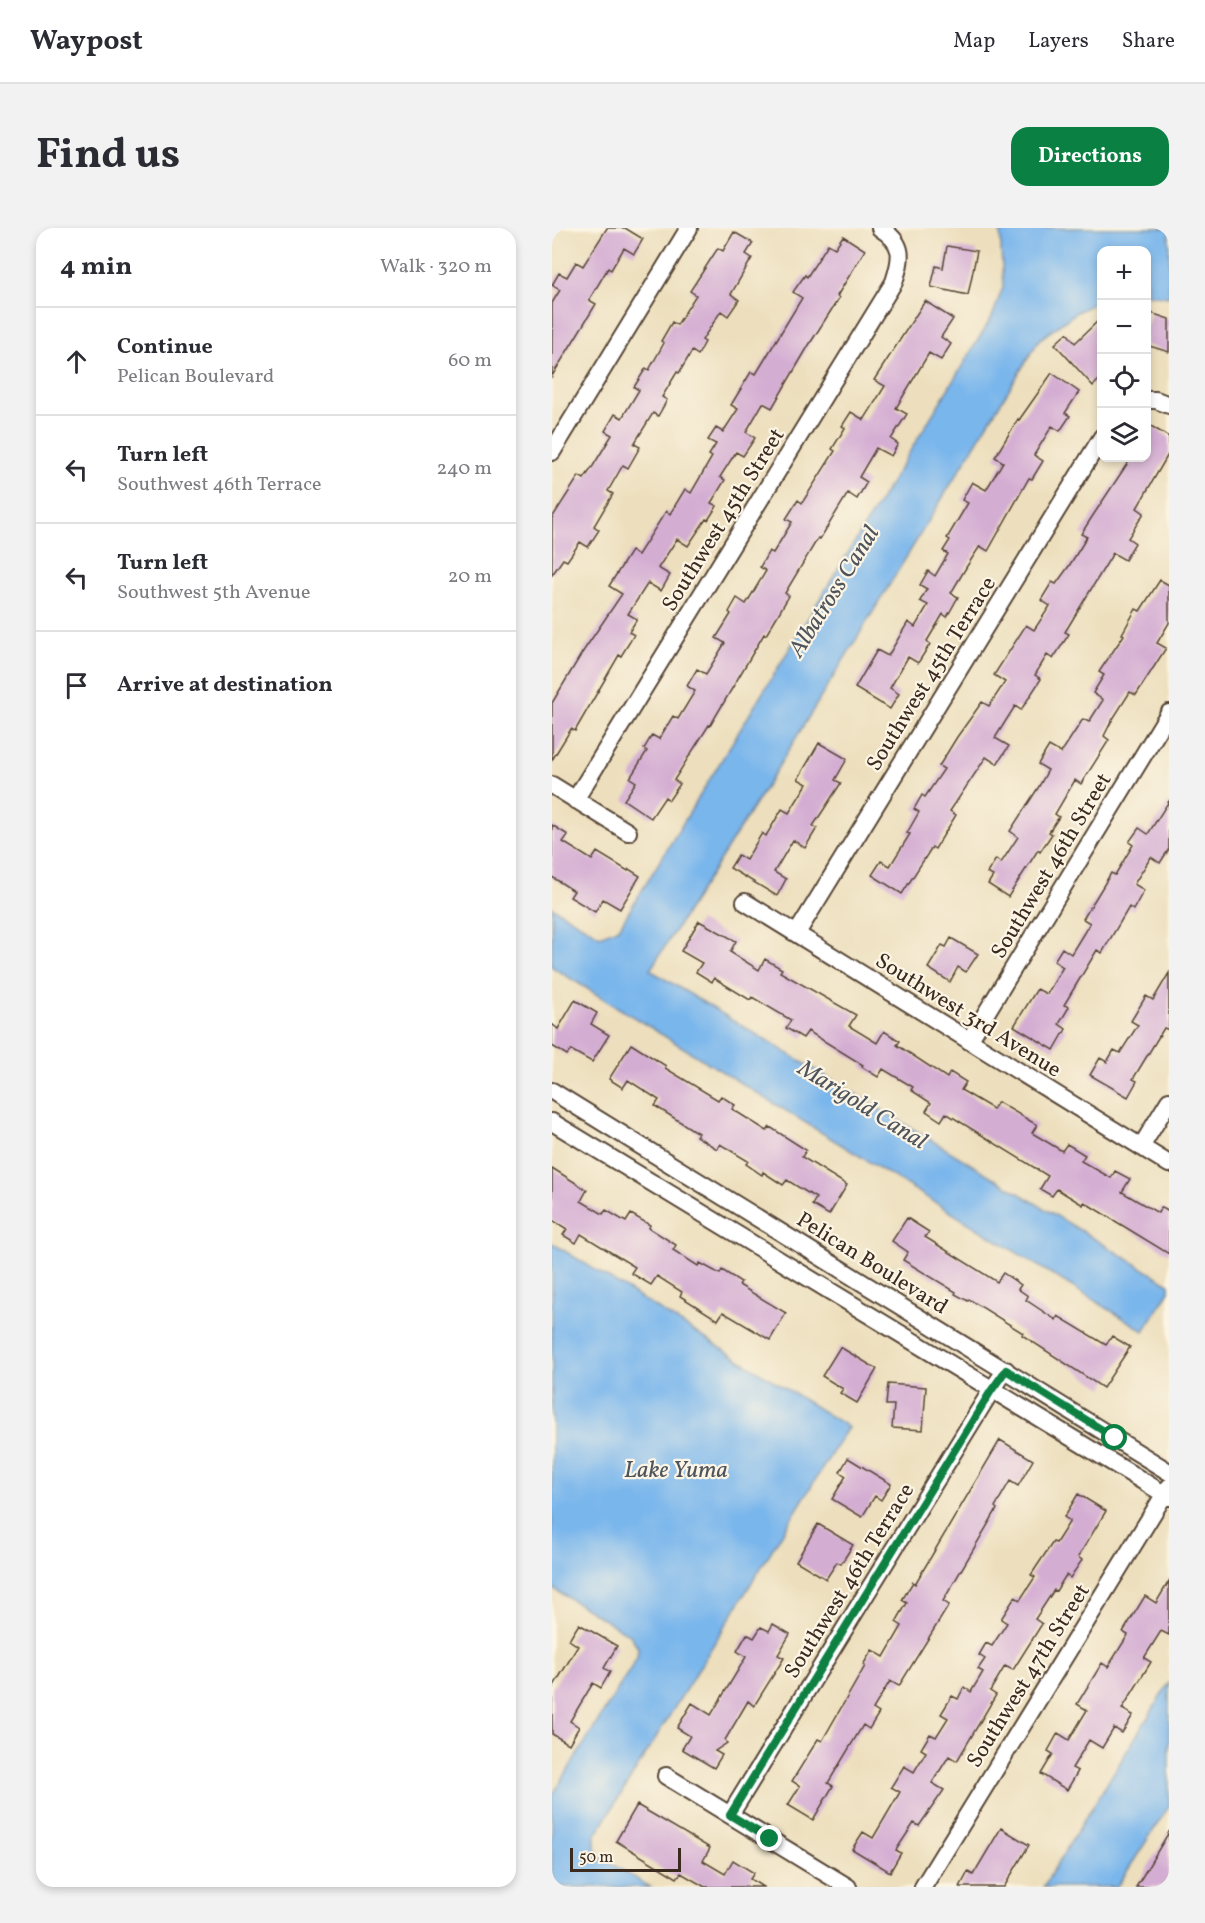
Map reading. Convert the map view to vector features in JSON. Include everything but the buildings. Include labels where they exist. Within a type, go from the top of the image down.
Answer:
[{"type":"street","points":[[552,452],[689,228]]},
{"type":"street","name":"Southwest 45th Street","points":[[575,800],[894,282],[901,259],[897,244],[880,228]]},
{"type":"street","points":[[1151,400],[1169,405]]},
{"type":"street","name":"Southwest 45th Terrace","points":[[797,933],[1097,444]]},
{"type":"street","name":"Southwest 46th Street","points":[[969,1041],[1169,713]]},
{"type":"street","points":[[552,785],[628,832]]},
{"type":"street","name":"Southwest 3rd Avenue","points":[[746,902],[1169,1164]]},
{"type":"street","name":"Pelican Boulevard","points":[[552,1091],[1169,1472]]},
{"type":"street","points":[[1141,1147],[1169,1101]]},
{"type":"street","points":[[552,1122],[991,1391],[1168,1493]]},
{"type":"street","name":"Southwest 46th Terrace","points":[[730,1815],[1006,1370]]},
{"type":"street","name":"Southwest 47th Street","points":[[923,1887],[1168,1493]]},
{"type":"street","points":[[666,1776],[848,1887]]},
{"type":"water","points":[[1000,228],[1169,228],[1169,297],[1151,295],[1151,246],[1097,246],[1097,302],[1077,312],[1039,340],[766,787],[650,970],[1169,1284],[1169,1291],[1144,1331],[552,967],[552,907],[600,936],[619,928],[992,317],[1003,287]]},
{"type":"water","name":"Lake Yuma","points":[[552,1243],[848,1427],[595,1836],[595,1847],[600,1857],[650,1887],[552,1887],[552,1796],[637,1658],[638,1647],[630,1635],[552,1588]]},
{"type":"water","points":[[1169,1683],[1169,1806],[1117,1887],[1043,1887]]},
{"type":"route","points":[[770,1839],[730,1815],[1006,1370],[1115,1438]]},
{"type":"water label","name":"Albatross Canal","points":[[833,591]]},
{"type":"water label","name":"Marigold Canal","points":[[863,1104]]}]
